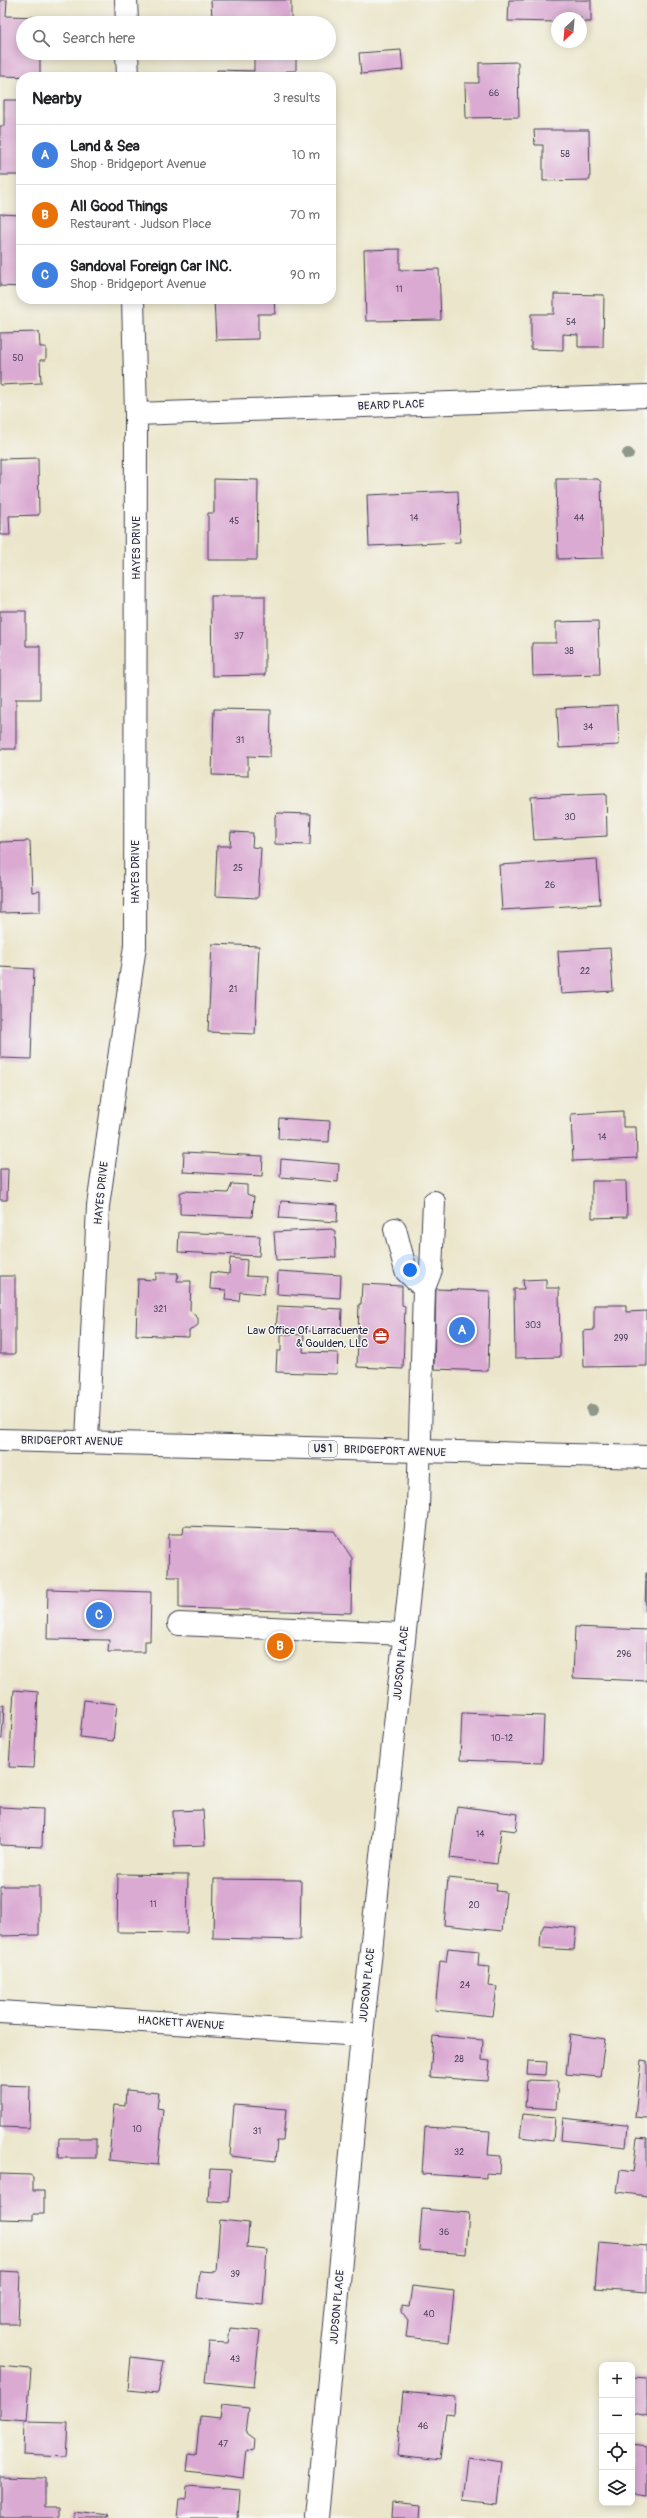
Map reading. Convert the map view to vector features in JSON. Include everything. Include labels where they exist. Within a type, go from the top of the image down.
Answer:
[{"type":"street","points":[[126,0],[127,16]]},
{"type":"street","points":[[127,60],[128,72]]},
{"type":"street","name":"HAYES DRIVE","points":[[87,1441],[98,1206],[135,946],[136,414],[133,304]]},
{"type":"street","name":"BEARD PLACE","points":[[136,414],[647,396]]},
{"type":"street","name":"JUDSON PLACE","points":[[317,2518],[362,2035],[418,1508],[418,1452],[424,1288],[431,1270],[434,1202]]},
{"type":"street","points":[[395,1229],[406,1271],[424,1288]]},
{"type":"street","name":"BRIDGEPORT AVENUE","points":[[0,1440],[87,1441],[418,1452],[647,1457]]},
{"type":"street","points":[[180,1624],[404,1634]]},
{"type":"street","name":"HACKETT AVENUE","points":[[0,2012],[362,2035]]},
{"type":"building","points":[[0,0],[7,0],[6,16],[16,16],[16,60],[40,60],[40,72],[16,72],[16,76],[0,76]]},
{"type":"building","points":[[211,0],[291,0],[291,16],[212,16]]},
{"type":"building","points":[[509,0],[591,0],[591,22],[587,22],[587,12],[551,12],[551,22],[508,21]]},
{"type":"building","points":[[401,50],[403,70],[361,74],[359,53]]},
{"type":"building","points":[[254,60],[296,60],[296,71],[217,72],[217,70],[254,71]]},
{"type":"building","points":[[518,62],[519,117],[466,118],[465,83],[479,83],[479,63]]},
{"type":"building","points":[[4,100],[16,100],[16,175],[0,175],[0,126],[4,126]]},
{"type":"building","points":[[534,130],[589,130],[590,180],[543,181],[543,145],[535,145]]},
{"type":"building","points":[[0,214],[16,215],[16,287],[0,286]]},
{"type":"building","points":[[400,249],[400,270],[439,269],[441,320],[366,321],[364,250]]},
{"type":"building","points":[[554,294],[604,295],[603,347],[578,347],[578,335],[563,334],[563,350],[531,349],[531,314],[554,314]]},
{"type":"building","points":[[214,304],[274,304],[275,314],[258,314],[258,339],[216,340]]},
{"type":"building","points":[[39,332],[40,347],[46,347],[46,360],[40,360],[41,383],[0,385],[0,333]]},
{"type":"building","points":[[38,458],[39,515],[9,516],[10,535],[0,535],[0,459]]},
{"type":"building","points":[[214,479],[258,480],[257,560],[208,560],[208,513],[214,513]]},
{"type":"building","points":[[556,479],[598,479],[601,482],[603,558],[558,559]]},
{"type":"building","points":[[458,491],[460,542],[369,546],[367,495]]},
{"type":"building","points":[[211,596],[265,596],[265,675],[212,676]]},
{"type":"building","points":[[0,611],[26,611],[26,646],[40,646],[40,699],[16,699],[16,749],[0,749]]},
{"type":"building","points":[[598,621],[600,674],[533,676],[532,643],[556,643],[556,622]]},
{"type":"building","points":[[617,705],[619,745],[559,748],[557,708]]},
{"type":"building","points":[[214,709],[271,710],[270,757],[248,756],[248,776],[212,775]]},
{"type":"building","points":[[606,794],[607,836],[534,840],[531,797]]},
{"type":"building","points":[[278,813],[311,814],[310,845],[275,844],[275,816]]},
{"type":"building","points":[[231,832],[253,833],[252,847],[261,848],[258,898],[215,896],[217,846],[230,846]]},
{"type":"building","points":[[30,841],[32,892],[40,891],[40,912],[0,913],[0,842]]},
{"type":"building","points":[[597,859],[600,904],[502,910],[499,865]]},
{"type":"building","points":[[212,944],[259,946],[255,1034],[208,1032]]},
{"type":"building","points":[[610,948],[613,991],[561,994],[558,951]]},
{"type":"building","points":[[0,967],[34,969],[31,1059],[0,1058]]},
{"type":"building","points":[[623,1111],[623,1127],[636,1127],[637,1158],[573,1161],[571,1114]]},
{"type":"building","points":[[279,1118],[330,1121],[329,1142],[278,1139]]},
{"type":"building","points":[[184,1152],[263,1156],[262,1176],[183,1172]]},
{"type":"building","points":[[281,1159],[339,1164],[338,1182],[280,1177]]},
{"type":"building","points":[[0,1169],[8,1169],[7,1200],[0,1200]]},
{"type":"building","points":[[592,1181],[626,1181],[627,1217],[592,1218]]},
{"type":"building","points":[[232,1184],[247,1185],[247,1194],[254,1197],[252,1217],[180,1214],[180,1193],[184,1191],[228,1193]]},
{"type":"building","points":[[281,1201],[338,1205],[337,1222],[279,1218]]},
{"type":"building","points":[[331,1229],[335,1231],[336,1257],[276,1260],[274,1232]]},
{"type":"building","points":[[179,1232],[260,1236],[259,1256],[178,1252]]},
{"type":"building","points":[[230,1258],[247,1260],[246,1276],[266,1277],[264,1294],[240,1292],[239,1301],[225,1300],[226,1290],[210,1289],[211,1272],[229,1274]]},
{"type":"building","points":[[278,1271],[341,1275],[340,1298],[277,1294]]},
{"type":"building","points":[[156,1273],[178,1273],[177,1281],[191,1281],[190,1311],[198,1318],[198,1325],[189,1331],[189,1337],[136,1335],[138,1279],[156,1280]]},
{"type":"building","points":[[0,1276],[15,1276],[15,1354],[0,1354]]},
{"type":"building","points":[[546,1279],[546,1288],[559,1288],[560,1357],[515,1358],[514,1289],[524,1289],[523,1280]]},
{"type":"building","name":"Law Office Of Larracuente & Goulden, LLC","points":[[362,1284],[402,1286],[402,1305],[405,1306],[403,1369],[357,1367],[359,1304],[361,1304]]},
{"type":"building","points":[[436,1289],[490,1291],[488,1371],[434,1369]]},
{"type":"building","points":[[594,1305],[626,1305],[626,1312],[647,1311],[647,1366],[584,1367],[583,1331],[594,1330]]},
{"type":"building","points":[[278,1306],[342,1309],[341,1333],[276,1329]]},
{"type":"building","points":[[281,1334],[304,1335],[303,1352],[338,1353],[337,1374],[276,1372],[277,1351],[281,1351]]},
{"type":"building","points":[[184,1526],[334,1531],[352,1558],[351,1613],[179,1608],[179,1577],[168,1577],[169,1534],[183,1534]]},
{"type":"building","points":[[646,1573],[647,1613],[645,1613]]},
{"type":"building","points":[[48,1589],[151,1592],[150,1641],[145,1641],[145,1652],[108,1652],[109,1640],[47,1639]]},
{"type":"building","points":[[575,1627],[647,1630],[647,1681],[573,1678]]},
{"type":"building","points":[[14,1690],[38,1692],[34,1768],[9,1767]]},
{"type":"building","points":[[84,1700],[117,1704],[113,1741],[80,1737]]},
{"type":"building","points":[[0,1705],[4,1705],[2,1739],[0,1739]]},
{"type":"building","points":[[462,1713],[544,1716],[542,1763],[460,1760]]},
{"type":"building","points":[[457,1806],[518,1814],[516,1831],[501,1829],[497,1864],[450,1858]]},
{"type":"building","points":[[0,1807],[43,1809],[42,1847],[0,1845]]},
{"type":"building","points":[[203,1810],[205,1845],[174,1846],[173,1811]]},
{"type":"building","points":[[118,1874],[188,1875],[187,1933],[117,1932]]},
{"type":"building","points":[[448,1878],[497,1883],[496,1891],[506,1892],[502,1931],[444,1925]]},
{"type":"building","points":[[214,1879],[301,1880],[300,1940],[213,1938]]},
{"type":"building","points":[[0,1886],[39,1886],[39,1935],[0,1936]]},
{"type":"building","points":[[544,1925],[576,1928],[574,1950],[540,1948],[541,1931]]},
{"type":"building","points":[[448,1948],[479,1951],[478,1966],[490,1967],[488,1986],[497,1987],[493,2016],[435,2010],[440,1961],[446,1962]]},
{"type":"building","points":[[570,2034],[605,2039],[600,2077],[566,2074]]},
{"type":"building","points":[[433,2036],[483,2040],[482,2060],[490,2061],[488,2081],[430,2077]]},
{"type":"building","points":[[641,2060],[647,2061],[647,2118],[635,2117]]},
{"type":"building","points":[[528,2061],[547,2062],[546,2075],[527,2074]]},
{"type":"building","points":[[527,2080],[558,2081],[556,2109],[525,2107]]},
{"type":"building","points":[[0,2085],[30,2086],[29,2128],[0,2127]]},
{"type":"building","points":[[126,2090],[159,2093],[157,2108],[163,2109],[158,2165],[109,2160],[114,2105],[125,2106]]},
{"type":"building","points":[[234,2105],[286,2109],[283,2141],[277,2141],[275,2161],[230,2156]]},
{"type":"building","points":[[523,2114],[555,2117],[553,2141],[520,2137]]},
{"type":"building","points":[[563,2118],[628,2126],[626,2147],[561,2140]]},
{"type":"building","points":[[425,2127],[490,2131],[488,2155],[501,2156],[500,2174],[486,2173],[486,2178],[422,2174]]},
{"type":"building","points":[[59,2138],[96,2138],[96,2158],[58,2158]]},
{"type":"building","points":[[637,2138],[647,2139],[647,2196],[617,2192],[620,2170],[633,2172]]},
{"type":"building","points":[[210,2169],[231,2170],[229,2202],[208,2201]]},
{"type":"building","points":[[0,2174],[30,2175],[33,2177],[33,2191],[44,2191],[44,2214],[33,2214],[33,2220],[0,2219]]},
{"type":"building","points":[[422,2209],[469,2213],[466,2254],[419,2250]]},
{"type":"building","points":[[220,2220],[249,2223],[247,2248],[267,2250],[263,2304],[197,2298],[200,2271],[216,2272]]},
{"type":"building","points":[[599,2242],[647,2246],[647,2292],[595,2288]]},
{"type":"building","points":[[0,2271],[20,2272],[18,2324],[0,2324]]},
{"type":"building","points":[[412,2286],[454,2291],[449,2342],[406,2337],[408,2320],[402,2312],[402,2306],[409,2307]]},
{"type":"building","points":[[230,2328],[260,2331],[254,2387],[205,2382],[209,2342],[228,2343]]},
{"type":"building","points":[[131,2357],[164,2361],[158,2393],[128,2390]]},
{"type":"building","points":[[0,2366],[31,2369],[27,2421],[0,2419]]},
{"type":"building","points":[[635,2377],[647,2378],[647,2416],[635,2414]]},
{"type":"building","points":[[403,2392],[455,2397],[454,2414],[446,2413],[440,2461],[397,2456]]},
{"type":"building","points":[[222,2405],[249,2408],[246,2433],[254,2439],[253,2451],[247,2450],[244,2478],[187,2471],[189,2454],[196,2455],[200,2416],[220,2418]]},
{"type":"building","points":[[24,2422],[68,2423],[66,2457],[23,2455]]},
{"type":"building","points":[[635,2444],[647,2446],[647,2496],[635,2494]]},
{"type":"building","points":[[468,2457],[502,2462],[497,2504],[463,2500]]},
{"type":"building","points":[[0,2477],[45,2478],[45,2507],[59,2507],[59,2518],[0,2518]]},
{"type":"building","points":[[187,2486],[240,2490],[238,2518],[177,2518],[179,2499],[186,2500]]},
{"type":"building","points":[[392,2503],[420,2506],[419,2518],[391,2518]]},
{"type":"building","points":[[74,2511],[108,2515],[107,2518],[73,2518]]},
{"type":"place","name":"Land & Sea","points":[[462,1330]]},
{"type":"place","name":"Law Office Of Larracuente & Goulden, LLC","points":[[381,1336]]},
{"type":"place","name":"Sandoval Foreign Car INC.","points":[[99,1615]]},
{"type":"place","name":"All Good Things","points":[[280,1646]]}]
